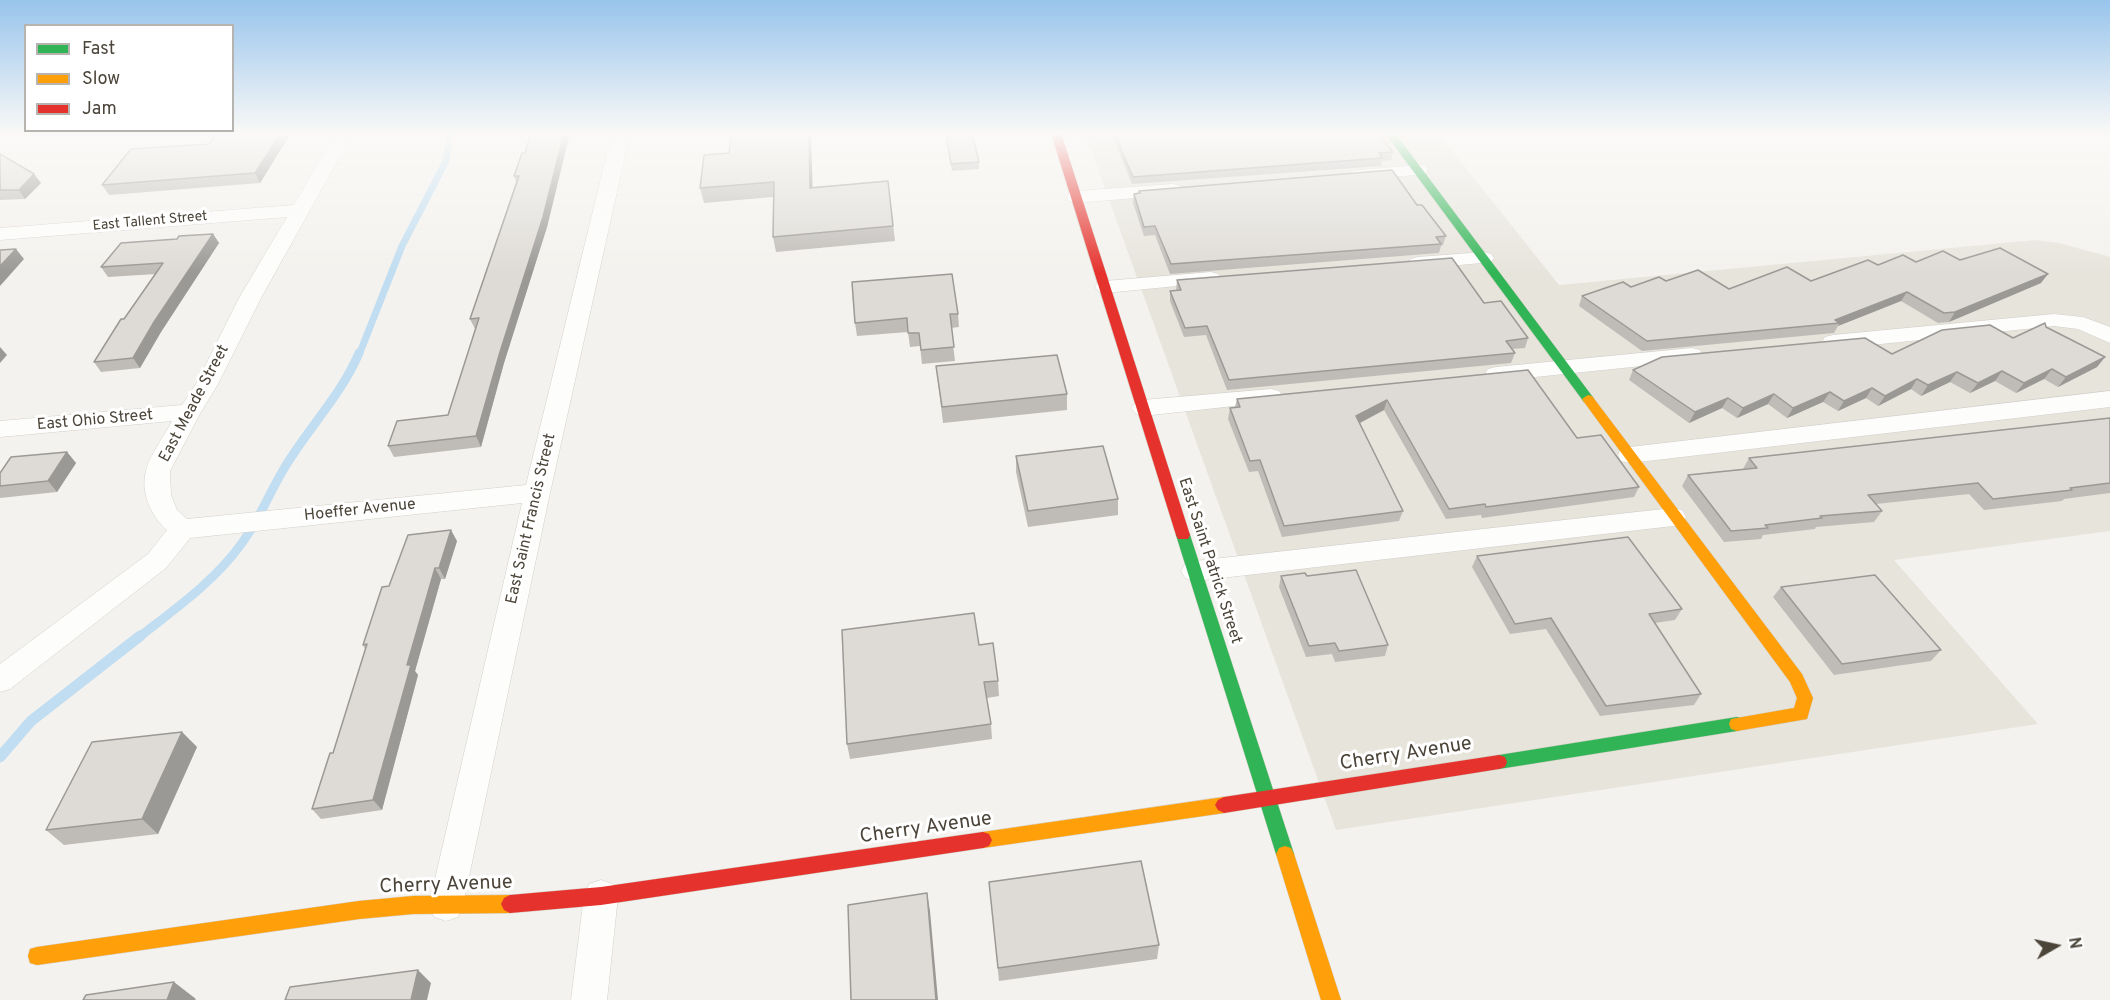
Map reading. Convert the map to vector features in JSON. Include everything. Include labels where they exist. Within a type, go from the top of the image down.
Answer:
[{"type":"street","name":"East Meade Street","points":[[182,529],[166,515],[158,495],[158,471],[189,412],[207,384],[250,298],[317,180]]},
{"type":"street","name":"East Saint Francis Street","points":[[446,905],[537,493],[610,180]]},
{"type":"street","name":"East Saint Patrick Street","points":[[1071,180],[1331,1000]]},
{"type":"street","points":[[1196,571],[1673,517],[1630,455],[1426,180]]},
{"type":"street","points":[[1076,197],[1197,188]]},
{"type":"street","name":"East Tallent Street","points":[[0,234],[299,210]]},
{"type":"street","points":[[1402,264],[1484,258]]},
{"type":"street","points":[[1105,287],[1228,277]]},
{"type":"street","points":[[1816,344],[2054,320],[2077,321],[2099,329],[2110,336]]},
{"type":"street","points":[[1472,377],[1709,354]]},
{"type":"street","points":[[1143,408],[1295,393]]},
{"type":"street","points":[[1630,455],[2110,399]]},
{"type":"street","name":"East Ohio Street","points":[[0,429],[189,412]]},
{"type":"street","name":"Hoeffer Avenue","points":[[182,529],[537,493]]},
{"type":"street","name":"Cherry Avenue","points":[[37,956],[359,910],[446,905],[499,905],[601,897],[1268,798],[1801,714],[1805,698],[1796,678],[1673,517]]},
{"type":"street","points":[[0,680],[157,561],[182,529]]},
{"type":"street","points":[[589,1000],[601,897]]},
{"type":"shaded area","points":[[1102,180],[1475,180],[1559,285],[2035,240],[2059,243],[2110,257],[2110,531],[1894,560],[2038,724],[1336,830]]},
{"type":"building","points":[[0,180],[29,180],[19,190],[0,190]]},
{"type":"building","points":[[106,180],[170,180],[102,185]]},
{"type":"building","points":[[518,180],[552,180],[476,436],[388,446],[397,421],[448,415],[479,318],[470,319]]},
{"type":"building","points":[[701,180],[810,180],[810,188],[888,181],[893,226],[773,237],[774,182],[700,188]]},
{"type":"building","points":[[1276,180],[1399,180],[1417,205],[1422,205],[1446,236],[1436,237],[1441,244],[1171,264],[1155,226],[1144,227],[1134,194],[1140,193],[1139,191]]},
{"type":"building","points":[[213,234],[154,322],[133,358],[94,362],[121,319],[124,319],[163,263],[101,267],[121,243]]},
{"type":"building","points":[[2000,248],[2048,274],[1955,312],[1944,313],[1907,292],[1835,320],[1840,323],[1647,341],[1582,296],[1623,282],[1631,287],[1659,277],[1666,281],[1698,270],[1729,289],[1787,267],[1811,281],[1868,260],[1878,265],[1903,255],[1916,262],[1943,251],[1960,260]]},
{"type":"building","points":[[16,249],[0,266],[0,250]]},
{"type":"building","points":[[1452,258],[1484,303],[1501,301],[1528,338],[1506,341],[1515,353],[1229,380],[1207,326],[1185,328],[1170,291],[1181,290],[1177,280]]},
{"type":"building","points":[[952,274],[958,314],[950,314],[954,347],[921,350],[919,333],[908,333],[907,318],[855,323],[852,282]]},
{"type":"building","points":[[2045,323],[2046,327],[2105,357],[2066,377],[2052,369],[2024,383],[2002,371],[1978,383],[1957,372],[1928,385],[1917,379],[1885,396],[1872,388],[1844,401],[1830,392],[1793,408],[1774,394],[1743,408],[1728,398],[1695,412],[1633,370],[1662,357],[1865,338],[1892,354],[1942,330],[1990,325],[2013,338]]},
{"type":"building","points":[[1057,355],[1067,394],[942,407],[936,366]]},
{"type":"building","points":[[1528,370],[1577,438],[1601,435],[1639,487],[1486,507],[1485,504],[1449,509],[1387,400],[1356,416],[1403,511],[1284,526],[1260,460],[1250,461],[1230,408],[1240,407],[1237,399]]},
{"type":"building","points":[[2110,418],[2110,483],[2070,488],[2072,490],[1993,499],[1978,483],[1868,495],[1882,511],[1820,516],[1822,518],[1765,525],[1768,528],[1731,531],[1688,475],[1757,468],[1749,458]]},
{"type":"building","points":[[1103,446],[1118,499],[1028,511],[1016,456]]},
{"type":"building","points":[[67,452],[48,481],[0,486],[0,473],[11,457]]},
{"type":"building","points":[[451,530],[439,568],[435,568],[407,665],[411,665],[373,800],[312,809],[330,753],[333,753],[367,644],[363,645],[382,587],[389,586],[408,535]]},
{"type":"building","points":[[1628,537],[1682,609],[1649,614],[1701,694],[1606,706],[1551,618],[1515,624],[1477,556]]},
{"type":"building","points":[[1356,570],[1388,645],[1339,651],[1335,643],[1309,646],[1281,576],[1305,573],[1307,576]]},
{"type":"building","points":[[1875,575],[1941,650],[1842,664],[1781,587]]},
{"type":"building","points":[[974,613],[979,645],[993,643],[998,681],[984,682],[991,724],[847,744],[842,630]]},
{"type":"building","points":[[182,732],[142,819],[46,830],[92,742]]},
{"type":"building","points":[[1141,861],[1159,945],[998,968],[989,882]]},
{"type":"building","points":[[927,893],[936,1000],[851,1000],[848,905]]},
{"type":"building","points":[[418,970],[411,1000],[285,1000],[290,987]]},
{"type":"building","points":[[174,982],[167,1000],[83,1000],[86,995]]},
{"type":"waterway","points":[[359,355],[402,246],[436,180]]},
{"type":"waterway","points":[[138,638],[194,594],[220,570],[242,543],[256,522],[285,466],[337,393],[359,353]]},
{"type":"waterway","points":[[0,757],[31,721],[140,636]]},
{"type":"traffic: fast","points":[[1425,180],[1588,399]]},
{"type":"traffic: fast","points":[[1183,535],[1285,854]]},
{"type":"traffic: fast","points":[[1499,762],[1737,724]]},
{"type":"traffic: slow","points":[[1588,399],[1796,678],[1805,698],[1801,714],[1737,724]]},
{"type":"traffic: slow","points":[[983,840],[1224,805]]},
{"type":"traffic: slow","points":[[1285,854],[1331,1000]]},
{"type":"traffic: slow","points":[[37,956],[359,910],[413,905],[510,904]]},
{"type":"traffic: jam","points":[[1071,180],[1183,535]]},
{"type":"traffic: jam","points":[[1224,805],[1499,762]]},
{"type":"traffic: jam","points":[[510,904],[601,896],[983,840]]}]
